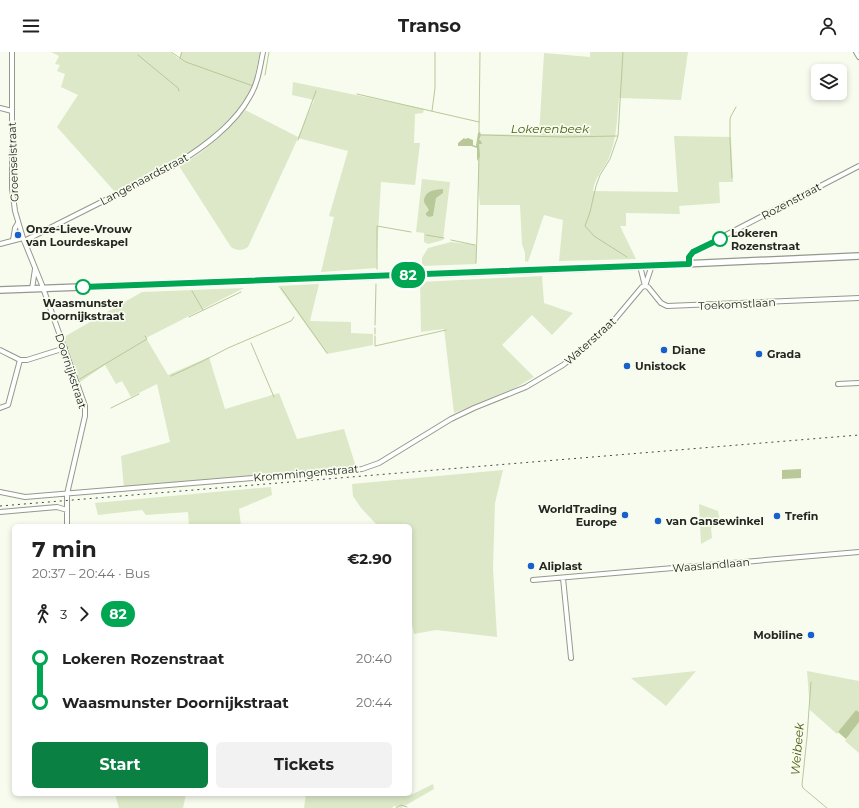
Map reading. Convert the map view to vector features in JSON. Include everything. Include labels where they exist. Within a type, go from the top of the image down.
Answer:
[{"type":"main road","points":[[0,290],[652,266],[859,256]]},
{"type":"street","name":"Groenselstraat","points":[[12,52],[12,188],[18,223],[43,288]]},
{"type":"street","name":"Langenaardstraat","points":[[0,244],[13,240],[24,239],[173,166],[216,137],[240,111],[251,96],[259,74],[263,52]]},
{"type":"street","points":[[856,52],[859,57]]},
{"type":"street","points":[[0,108],[12,111]]},
{"type":"street","name":"Rozenstraat","points":[[689,264],[689,257],[693,252],[859,166]]},
{"type":"street","points":[[13,240],[15,228],[18,223]]},
{"type":"street","points":[[640,266],[645,286]]},
{"type":"street","points":[[645,286],[652,266]]},
{"type":"street","points":[[32,289],[35,268]]},
{"type":"street","name":"Toekomstlaan","points":[[645,286],[648,287],[661,303],[672,307],[859,298]]},
{"type":"street","name":"Waterstraat","points":[[526,387],[563,365],[582,350],[611,324],[642,287],[645,286]]},
{"type":"street","name":"Doornijkstraat","points":[[43,288],[85,406],[85,416],[67,494],[67,524]]},
{"type":"street","points":[[0,350],[20,360],[27,360],[65,348]]},
{"type":"street","points":[[0,408],[8,405],[20,360]]},
{"type":"street","points":[[838,384],[859,383]]},
{"type":"street","name":"Krommingenstraat","points":[[0,492],[25,497],[362,469],[379,463],[462,413],[526,387]]},
{"type":"street","points":[[0,512],[57,507],[67,510]]},
{"type":"street","name":"Waaslandlaan","points":[[533,580],[859,552]]},
{"type":"street","points":[[563,578],[570,658]]},
{"type":"shaded area","points":[[51,52],[170,52],[179,59],[181,52],[260,52],[254,80],[240,109],[193,151],[115,192],[57,127],[78,95],[61,87],[65,74],[57,71],[60,65],[55,64],[59,56]]},
{"type":"shaded area","points":[[590,52],[688,52],[681,100],[619,98],[613,145],[608,160],[595,182],[593,191],[678,192],[674,136],[731,137],[733,182],[719,182],[720,203],[679,206],[680,214],[626,213],[626,226],[620,226],[636,259],[559,261],[563,220],[544,215],[528,262],[525,261],[525,253],[522,244],[520,205],[480,205],[478,185],[479,134],[539,135],[544,53],[590,57]]},
{"type":"shaded area","points":[[293,82],[424,109],[423,113],[415,114],[414,143],[420,143],[415,185],[381,182],[376,268],[321,272],[334,217],[329,216],[348,151],[298,138],[248,247],[240,250],[231,247],[179,166],[206,148],[245,110],[298,137],[314,100],[292,95]]},
{"type":"shaded area","points":[[480,132],[481,135],[479,140],[482,144],[479,144],[480,156],[477,161],[477,148],[471,146],[458,146],[458,143],[464,138],[468,138],[473,140],[473,145],[476,146],[478,133]]},
{"type":"shaded area","points":[[422,179],[450,182],[443,240],[428,244],[424,242],[424,233],[416,232]]},
{"type":"shaded area","points":[[443,189],[443,193],[436,198],[433,216],[429,217],[426,213],[429,210],[424,202],[426,195],[431,191]]},
{"type":"shaded area","points":[[451,242],[476,245],[476,264],[422,266],[422,258],[428,248]]},
{"type":"shaded area","points":[[542,276],[544,303],[573,313],[552,335],[532,315],[502,345],[534,377],[508,392],[454,413],[444,329],[421,332],[420,282]]},
{"type":"shaded area","points":[[319,284],[310,321],[351,322],[351,333],[373,334],[373,345],[327,354],[278,286]]},
{"type":"shaded area","points":[[244,288],[146,338],[168,375],[209,357],[225,409],[279,393],[297,439],[344,429],[356,467],[124,488],[121,456],[170,442],[157,384],[131,397],[122,381],[116,384],[105,365],[80,382],[64,337],[142,292]]},
{"type":"shaded area","points":[[801,469],[801,478],[782,479],[782,470]]},
{"type":"shaded area","points":[[503,470],[495,503],[493,568],[497,637],[436,630],[414,634],[412,624],[412,524],[376,524],[361,508],[353,496],[352,484]]},
{"type":"shaded area","points":[[271,487],[272,495],[239,509],[241,524],[189,524],[188,512],[146,515],[142,510],[98,515],[95,503]]},
{"type":"shaded area","points":[[699,504],[718,511],[720,521],[711,528],[712,538],[701,544]]},
{"type":"shaded area","points":[[696,671],[666,706],[631,678]]},
{"type":"shaded area","points":[[807,671],[859,681],[859,712],[856,710],[837,734],[810,710]]},
{"type":"shaded area","points":[[856,710],[859,712],[859,722],[846,739],[838,732]]},
{"type":"shaded area","points":[[859,722],[859,753],[845,741]]},
{"type":"shaded area","points":[[433,784],[434,789],[401,808],[394,806],[392,808],[304,808],[306,796],[412,796],[412,794]]},
{"type":"shaded area","points":[[116,796],[186,796],[183,808],[119,808]]},
{"type":"waterway","name":"Lokerenbeek","points":[[171,52],[186,62],[253,86]]},
{"type":"waterway","name":"Lokerenbeek","points":[[180,58],[182,52]]},
{"type":"waterway","name":"Lokerenbeek","points":[[265,75],[269,52]]},
{"type":"waterway","points":[[432,111],[435,88],[435,52]]},
{"type":"waterway","name":"Lokerenbeek","points":[[479,133],[480,52]]},
{"type":"waterway","points":[[623,52],[618,136],[610,159],[600,175],[585,226],[594,236],[627,257]]},
{"type":"waterway","points":[[138,55],[178,88],[179,91]]},
{"type":"waterway","points":[[298,140],[316,91]]},
{"type":"waterway","points":[[357,94],[479,122]]},
{"type":"waterway","points":[[732,178],[730,119],[736,107]]},
{"type":"waterway","name":"Lokerenbeek","points":[[481,135],[564,137],[617,136]]},
{"type":"waterway","points":[[476,263],[479,157]]},
{"type":"waterway","points":[[377,269],[377,226],[411,232]]},
{"type":"waterway","points":[[426,235],[444,238]]},
{"type":"waterway","points":[[451,240],[475,245]]},
{"type":"waterway","points":[[375,325],[376,284]]},
{"type":"waterway","points":[[281,288],[327,353]]},
{"type":"waterway","points":[[192,291],[203,310]]},
{"type":"waterway","points":[[189,317],[241,292]]},
{"type":"waterway","points":[[171,376],[228,348],[291,321],[294,317]]},
{"type":"waterway","points":[[375,328],[375,334]]},
{"type":"waterway","points":[[375,336],[375,346],[446,330]]},
{"type":"waterway","points":[[80,379],[147,339],[145,336]]},
{"type":"waterway","points":[[251,343],[274,397]]},
{"type":"waterway","points":[[111,408],[139,394]]},
{"type":"waterway","name":"Weibeek","points":[[811,682],[802,785],[803,788],[827,808]]},
{"type":"waterway","points":[[396,808],[401,805],[407,807]]},
{"type":"railway","points":[[0,506],[859,435]]},
{"type":"bus line","name":"82","points":[[83,287],[689,264],[688,259],[693,252],[720,239]]},
{"type":"place","name":"Onze-Lieve-Vrouw van Lourdeskapel","points":[[18,235]]},
{"type":"place","name":"Lokeren Rozenstraat","points":[[720,239]]},
{"type":"place","name":"Waasmunster Doornijkstraat","points":[[83,287]]},
{"type":"place","name":"Diane","points":[[664,350]]},
{"type":"place","name":"Grada","points":[[759,354]]},
{"type":"place","name":"Unistock","points":[[627,366]]},
{"type":"place","name":"WorldTrading Europe","points":[[625,515]]},
{"type":"place","name":"Trefin","points":[[777,516]]},
{"type":"place","name":"van Gansewinkel","points":[[658,521]]},
{"type":"place","name":"Aliplast","points":[[531,566]]},
{"type":"place","name":"Mobiline","points":[[811,635]]}]
